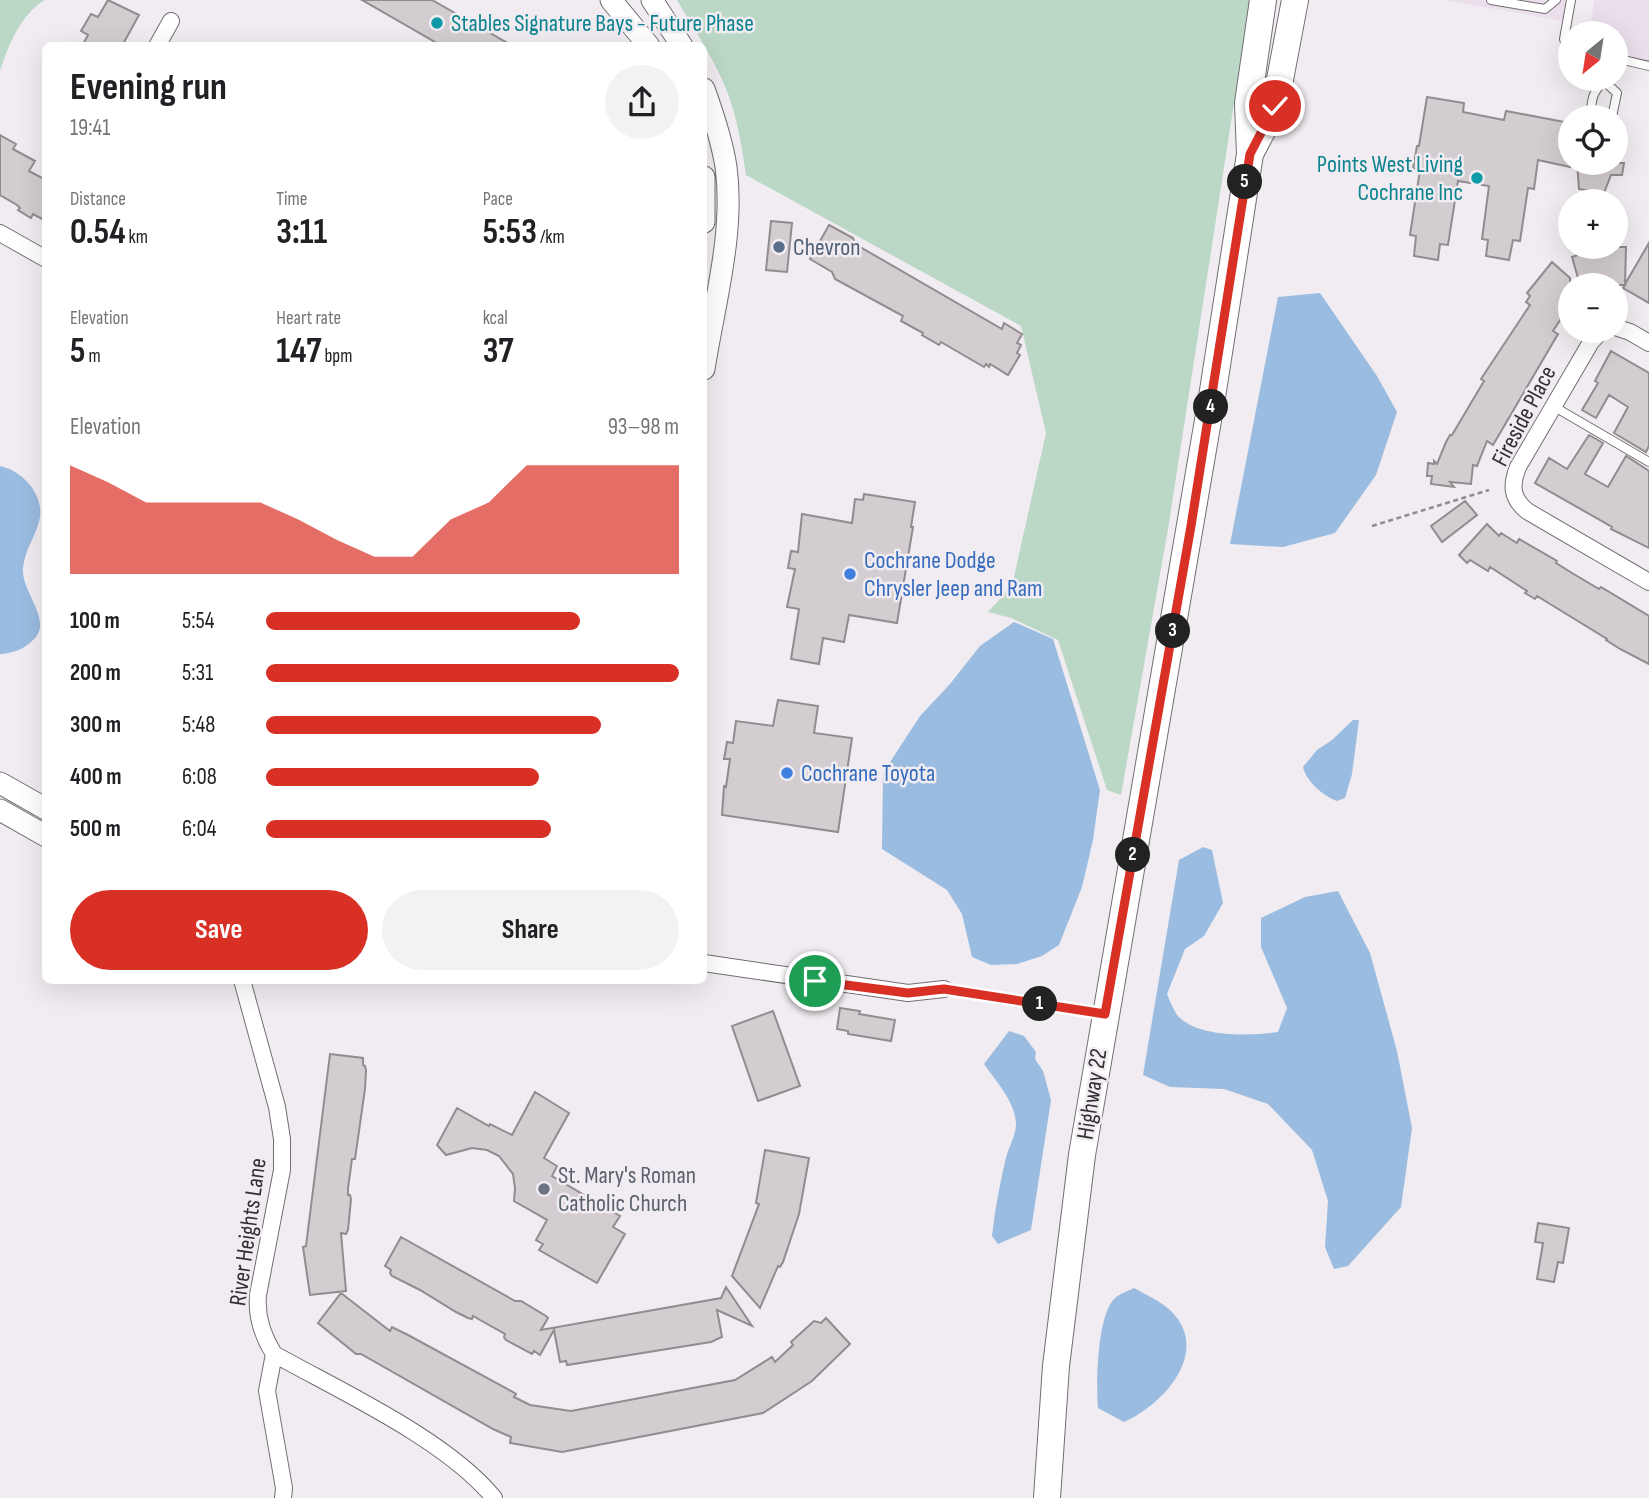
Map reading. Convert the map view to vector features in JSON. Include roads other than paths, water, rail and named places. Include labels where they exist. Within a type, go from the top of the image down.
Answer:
[{"type":"main road","name":"Highway 22","points":[[1047,1498],[1055,1378],[1082,1155],[1191,526],[1250,154],[1248,103],[1263,0]]},
{"type":"main road","name":"Highway 22","points":[[1250,154],[1275,106],[1294,0]]},
{"type":"street","points":[[611,0],[646,42]]},
{"type":"street","points":[[652,0],[679,42]]},
{"type":"street","points":[[159,42],[171,21]]},
{"type":"street","points":[[707,99],[722,147],[728,193],[728,214],[711,285],[707,333]]},
{"type":"street","points":[[707,188],[728,193]]},
{"type":"street","points":[[0,233],[42,258]]},
{"type":"street","points":[[1628,331],[1649,343]]},
{"type":"street","name":"Fireside Place","points":[[1590,343],[1515,476],[1513,484],[1516,500],[1527,511],[1649,582]]},
{"type":"street","points":[[0,783],[42,807]]},
{"type":"street","points":[[0,810],[42,834]]},
{"type":"street","points":[[707,963],[908,993],[944,989]]},
{"type":"street","name":"River Heights Lane","points":[[243,984],[277,1107],[282,1139],[282,1170],[256,1312],[266,1341],[274,1354]]},
{"type":"street","points":[[283,1498],[285,1488],[267,1391],[274,1354],[402,1426],[480,1481],[494,1498]]},
{"type":"lane","points":[[1491,0],[1545,9],[1556,0]]},
{"type":"lane","points":[[1567,21],[1571,0]]},
{"type":"lane","points":[[1628,61],[1649,66]]},
{"type":"lane","points":[[1553,406],[1649,462]]},
{"type":"lane","points":[[944,989],[1105,1014]]},
{"type":"water","points":[[1320,293],[1377,376],[1397,412],[1376,475],[1335,533],[1283,547],[1230,544],[1278,297]]},
{"type":"water","points":[[0,466],[17,473],[31,486],[39,503],[40,513],[23,568],[26,586],[38,614],[39,631],[24,647],[2,654],[0,654]]},
{"type":"water","points":[[1014,622],[1053,639],[1100,790],[1093,840],[1082,887],[1059,945],[1042,956],[1017,964],[991,965],[972,957],[962,914],[947,890],[882,849],[883,773],[920,716],[980,646]]},
{"type":"water","points":[[1353,720],[1359,720],[1352,774],[1345,798],[1337,801],[1316,787],[1303,767],[1317,750]]},
{"type":"water","points":[[1203,847],[1212,850],[1223,903],[1204,936],[1185,949],[1167,994],[1177,1015],[1186,1022],[1197,1028],[1224,1034],[1278,1032],[1287,1008],[1261,947],[1261,918],[1305,897],[1338,891],[1370,953],[1397,1051],[1412,1128],[1401,1207],[1348,1266],[1334,1269],[1325,1247],[1328,1201],[1312,1150],[1268,1104],[1224,1089],[1170,1087],[1143,1075],[1179,860]]},
{"type":"water","points":[[1009,1031],[1024,1036],[1036,1052],[1035,1059],[1043,1071],[1051,1100],[1031,1230],[998,1244],[992,1236],[994,1217],[1006,1158],[1016,1126],[1013,1109],[1005,1093],[984,1064]]},
{"type":"water","points":[[1134,1288],[1171,1311],[1182,1327],[1186,1343],[1178,1376],[1154,1403],[1124,1422],[1098,1408],[1099,1351],[1108,1308],[1116,1297]]},
{"type":"place","name":"Stables Signature Bays - Future Phase","points":[[437,23]]},
{"type":"place","name":"Points West Living Cochrane Inc","points":[[1477,178]]},
{"type":"place","name":"Chevron","points":[[779,247]]},
{"type":"place","name":"Cochrane Dodge Chrysler Jeep and Ram","points":[[850,574]]},
{"type":"place","name":"Cochrane Toyota","points":[[787,773]]},
{"type":"place","name":"St. Mary's Roman Catholic Church","points":[[544,1189]]}]
